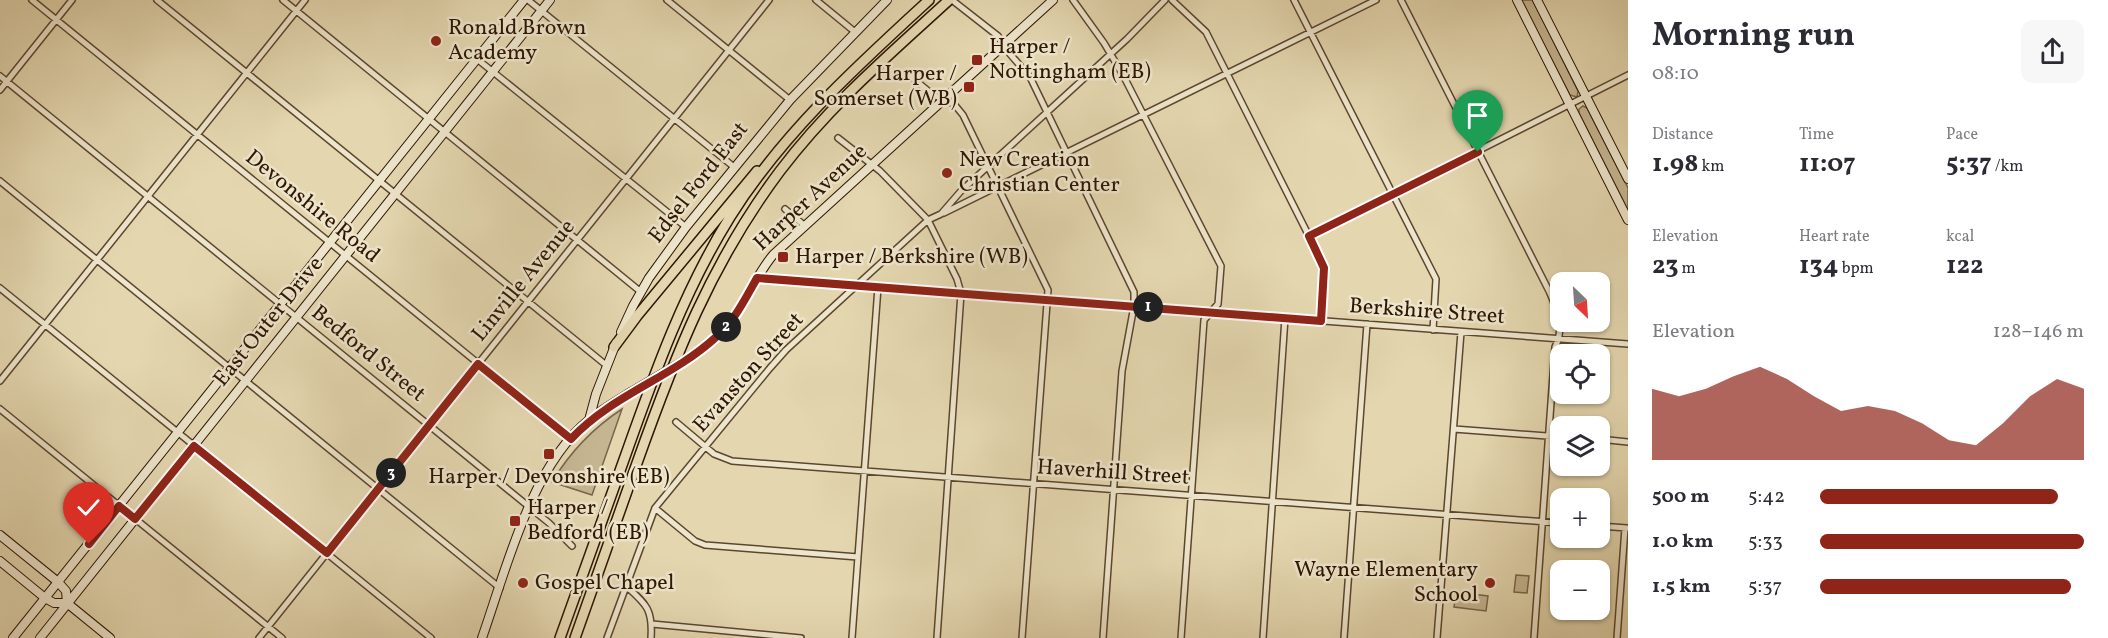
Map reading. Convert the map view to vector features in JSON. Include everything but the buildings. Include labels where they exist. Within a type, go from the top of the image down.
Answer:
[{"type":"highway","points":[[560,638],[658,362],[678,314],[729,219],[782,146],[809,114],[852,70],[929,0]]},
{"type":"highway","points":[[575,637],[667,379],[692,318],[736,236],[780,171],[828,114],[870,72],[950,0]]},
{"type":"highway","points":[[614,347],[707,229],[782,146]]},
{"type":"street","name":"Devonshire Road","points":[[32,0],[571,439]]},
{"type":"street","points":[[0,90],[72,0]]},
{"type":"street","points":[[157,0],[606,365]]},
{"type":"street","points":[[283,0],[641,292]]},
{"type":"street","points":[[0,381],[305,0]]},
{"type":"street","points":[[526,0],[734,167]]},
{"type":"street","name":"East Outer Drive","points":[[13,638],[526,0]]},
{"type":"street","name":"East Outer Drive","points":[[40,638],[550,0]]},
{"type":"street","points":[[667,0],[790,100]]},
{"type":"street","name":"Linville Avenue","points":[[259,638],[769,0]]},
{"type":"street","points":[[816,0],[855,32]]},
{"type":"street","name":"Edsel Ford East","points":[[589,420],[614,347],[641,292],[663,257],[790,100],[887,0]]},
{"type":"street","points":[[950,0],[998,36],[1010,54],[1030,76],[1134,292],[1134,306],[1122,371],[1103,638]]},
{"type":"street","name":"Harper Avenue","points":[[482,638],[528,507],[547,471],[571,439],[589,420],[715,339],[728,325],[773,255],[1053,0]]},
{"type":"street","points":[[1073,0],[1111,54],[1221,266],[1218,304],[1204,320],[1181,638]]},
{"type":"street","name":"Evanston Street","points":[[607,638],[655,508],[770,368],[928,220],[941,214],[961,190],[1111,54],[1165,0]]},
{"type":"street","points":[[1173,0],[1206,32],[1324,268],[1321,321]]},
{"type":"street","points":[[1294,0],[1436,279],[1433,330]]},
{"type":"street","points":[[941,214],[1376,0]]},
{"type":"street","points":[[1401,0],[1554,303],[1560,327],[1560,338],[1556,347],[1551,416]]},
{"type":"street","points":[[1517,0],[1628,220]]},
{"type":"street","points":[[1537,0],[1628,179]]},
{"type":"street","points":[[477,59],[686,227]]},
{"type":"street","points":[[909,75],[933,94],[954,104],[963,115],[1048,290],[1022,638]]},
{"type":"street","points":[[1309,236],[1628,75]]},
{"type":"street","name":"Bedford Street","points":[[0,76],[429,425],[573,546]]},
{"type":"street","points":[[838,138],[880,171],[928,220],[957,279],[961,293],[937,638]]},
{"type":"street","points":[[0,181],[500,588]]},
{"type":"street","points":[[785,209],[805,226]]},
{"type":"street","name":"Berkshire Street","points":[[757,278],[1628,344]]},
{"type":"street","points":[[852,638],[878,287]]},
{"type":"street","points":[[0,288],[431,638]]},
{"type":"street","points":[[1263,638],[1285,318]]},
{"type":"street","points":[[1344,638],[1366,324]]},
{"type":"street","points":[[1437,638],[1461,332]]},
{"type":"street","points":[[0,409],[282,638]]},
{"type":"street","name":"Haverhill Street","points":[[676,422],[705,447],[718,456],[732,461],[1550,522]]},
{"type":"street","points":[[1454,429],[1550,436],[1534,638]]},
{"type":"street","points":[[1610,441],[1628,442]]},
{"type":"street","points":[[655,508],[695,541],[705,545],[858,557]]},
{"type":"street","points":[[1610,527],[1626,528],[1617,638]]},
{"type":"street","points":[[0,535],[58,582],[66,591],[68,603]]},
{"type":"street","points":[[0,561],[45,598],[54,603],[68,603],[110,638]]},
{"type":"street","points":[[626,586],[644,602],[651,616],[651,638]]},
{"type":"street","points":[[652,624],[801,638]]},
{"type":"shaded area","points":[[1521,0],[1533,0],[1578,91],[1577,97],[1570,95]]},
{"type":"shaded area","points":[[1583,106],[1587,108],[1628,188],[1628,210],[1579,113],[1579,109]]},
{"type":"shaded area","points":[[622,409],[592,495],[552,482],[583,441]]},
{"type":"shaded area","points":[[1516,575],[1529,576],[1527,593],[1514,592]]},
{"type":"shaded area","points":[[1456,592],[1488,596],[1486,611],[1454,607]]},
{"type":"place","name":"Ronald Brown Academy","points":[[436,41]]},
{"type":"place","name":"Harper / Nottingham (EB)","points":[[977,60]]},
{"type":"place","name":"Harper / Somerset (WB)","points":[[969,87]]},
{"type":"place","name":"New Creation Christian Center","points":[[947,173]]},
{"type":"place","name":"Harper / Berkshire (WB)","points":[[783,257]]},
{"type":"place","name":"Harper / Devonshire (EB)","points":[[549,454]]},
{"type":"place","name":"Harper / Bedford (EB)","points":[[515,521]]},
{"type":"place","name":"Gospel Chapel","points":[[523,583]]},
{"type":"place","name":"Wayne Elementary School","points":[[1490,583]]},
{"type":"route","points":[[89,544],[119,506],[135,519],[194,446],[327,553],[478,364],[571,439],[589,420],[715,339],[737,313],[757,278],[1321,321],[1324,268],[1309,236],[1478,152]]}]
